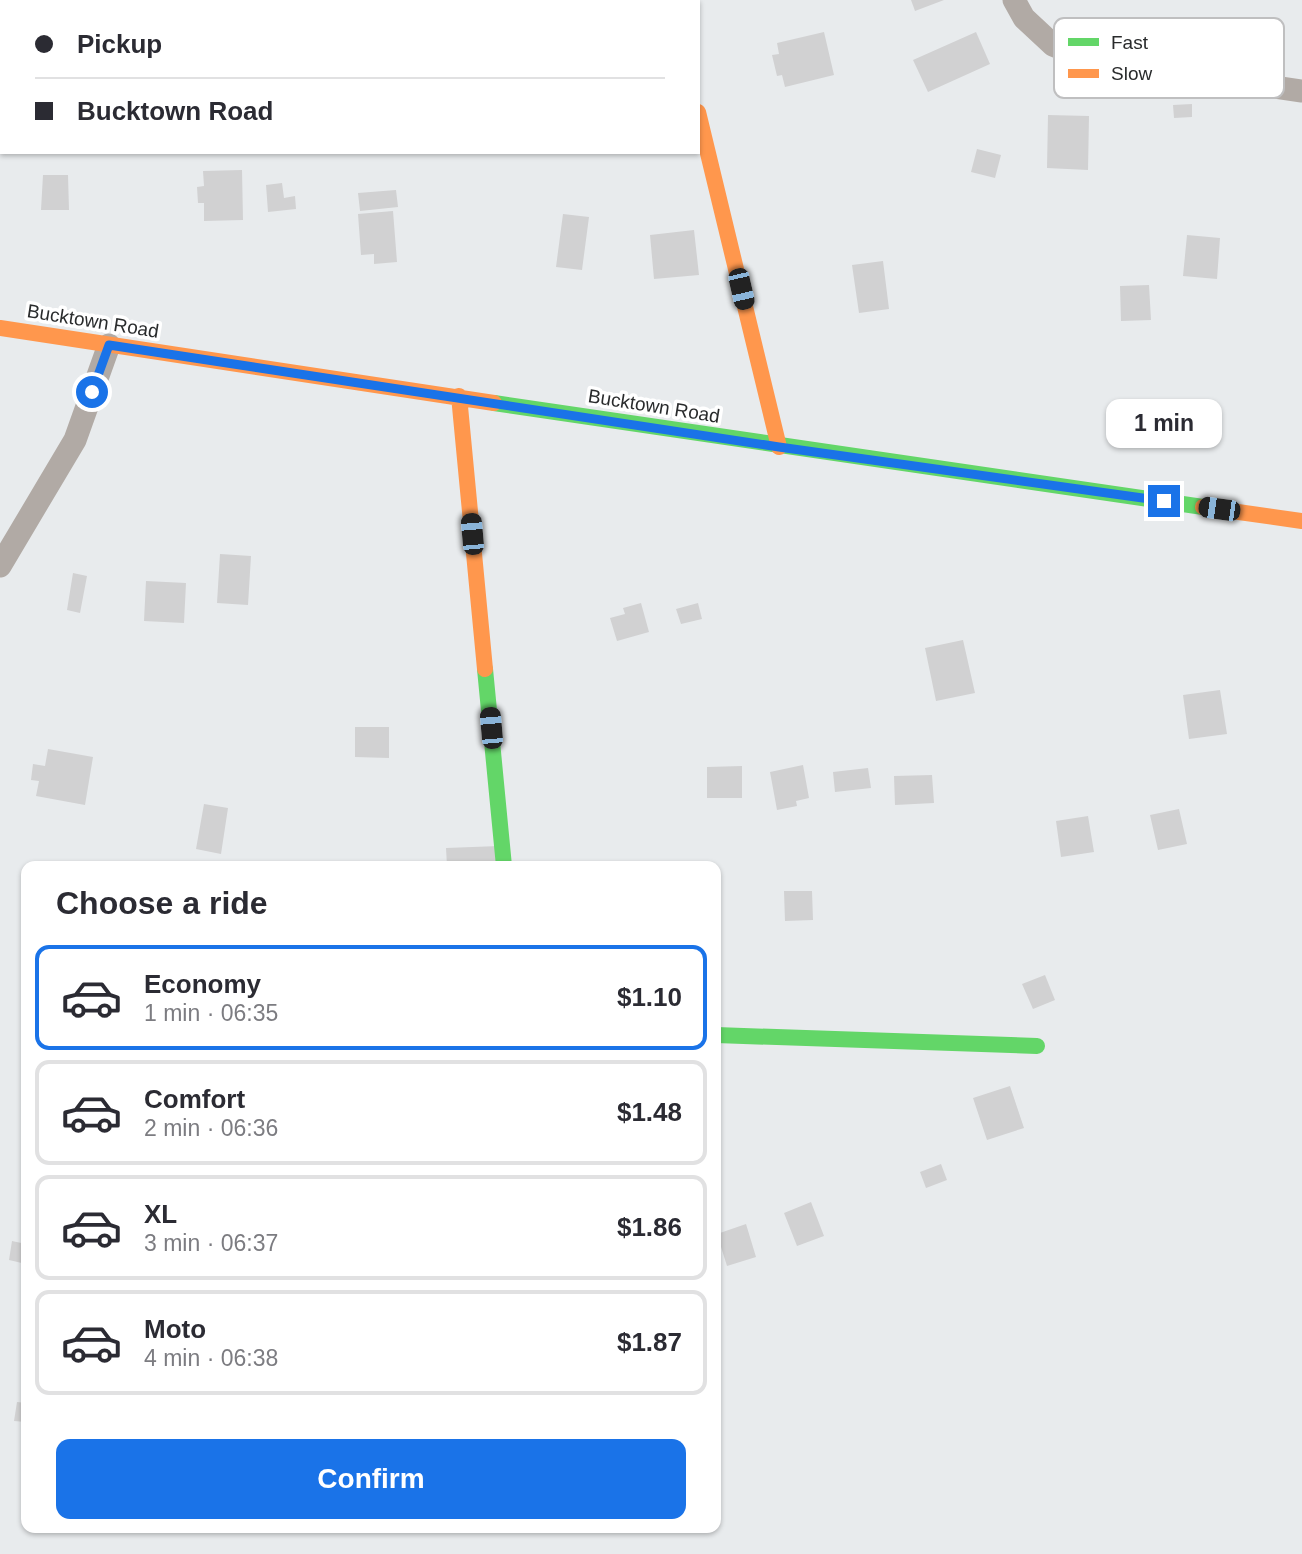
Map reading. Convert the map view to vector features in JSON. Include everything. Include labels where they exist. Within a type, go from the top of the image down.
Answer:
[{"type":"street","points":[[1014,0],[1024,18],[1054,45]]},
{"type":"street","points":[[1284,88],[1302,91]]},
{"type":"street","points":[[700,120],[779,447]]},
{"type":"street","name":"Bucktown Road","points":[[0,328],[779,447],[1302,520]]},
{"type":"street","points":[[0,566],[75,440],[109,345]]},
{"type":"street","points":[[459,396],[504,861]]},
{"type":"street","points":[[721,1035],[1037,1046]]},
{"type":"building","points":[[911,0],[944,0],[915,11]]},
{"type":"building","points":[[824,32],[834,75],[785,87],[782,75],[777,76],[772,55],[779,54],[777,43]]},
{"type":"building","points":[[976,32],[990,64],[928,92],[913,60]]},
{"type":"building","points":[[1192,104],[1192,117],[1174,118],[1173,105]]},
{"type":"building","points":[[1048,115],[1089,116],[1088,170],[1047,168]]},
{"type":"building","points":[[977,149],[1001,155],[995,178],[971,172]]},
{"type":"building","points":[[242,170],[243,220],[204,221],[204,203],[198,203],[197,187],[204,186],[203,171]]},
{"type":"building","points":[[43,175],[68,175],[69,210],[41,210]]},
{"type":"building","points":[[282,183],[284,198],[295,196],[296,209],[268,212],[266,185]]},
{"type":"building","points":[[396,190],[398,207],[360,211],[358,193]]},
{"type":"building","points":[[393,211],[397,262],[374,264],[374,254],[361,255],[358,214]]},
{"type":"building","points":[[563,214],[589,217],[582,270],[556,267]]},
{"type":"building","points":[[694,230],[699,275],[654,279],[650,235]]},
{"type":"building","points":[[1187,235],[1220,238],[1217,279],[1183,276]]},
{"type":"building","points":[[883,261],[889,309],[859,313],[852,265]]},
{"type":"building","points":[[1149,285],[1151,320],[1121,321],[1120,286]]},
{"type":"building","points":[[220,554],[251,556],[248,605],[217,603]]},
{"type":"building","points":[[73,573],[87,576],[80,613],[67,610]]},
{"type":"building","points":[[146,581],[186,583],[184,623],[144,621]]},
{"type":"building","points":[[641,603],[649,632],[617,641],[610,618],[625,614],[623,608]]},
{"type":"building","points":[[698,603],[702,619],[681,624],[676,609]]},
{"type":"building","points":[[963,640],[975,693],[936,701],[925,648]]},
{"type":"building","points":[[1220,690],[1227,734],[1189,739],[1183,695]]},
{"type":"building","points":[[355,727],[389,727],[389,758],[355,757]]},
{"type":"building","points":[[48,749],[93,757],[85,805],[36,796],[39,781],[31,780],[33,764],[45,766]]},
{"type":"building","points":[[803,765],[809,798],[796,801],[797,806],[777,810],[770,772]]},
{"type":"building","points":[[742,766],[742,798],[707,798],[707,767]]},
{"type":"building","points":[[868,768],[871,788],[835,792],[833,772]]},
{"type":"building","points":[[932,775],[934,803],[895,805],[894,776]]},
{"type":"building","points":[[204,804],[228,808],[221,854],[196,849]]},
{"type":"building","points":[[1179,809],[1187,844],[1158,850],[1150,815]]},
{"type":"building","points":[[1088,816],[1094,852],[1061,857],[1056,821]]},
{"type":"building","points":[[499,846],[500,861],[447,861],[446,848]]},
{"type":"building","points":[[784,891],[812,891],[813,920],[785,921]]},
{"type":"building","points":[[1045,975],[1055,1000],[1033,1009],[1022,984]]},
{"type":"building","points":[[1010,1086],[1024,1128],[987,1140],[973,1098]]},
{"type":"building","points":[[941,1164],[947,1180],[926,1188],[920,1172]]},
{"type":"building","points":[[811,1202],[824,1236],[797,1246],[784,1213]]},
{"type":"building","points":[[746,1224],[756,1257],[727,1266],[721,1247],[721,1233]]},
{"type":"building","points":[[12,1241],[21,1243],[21,1263],[9,1260]]},
{"type":"building","points":[[17,1402],[21,1402],[21,1422],[14,1421]]},
{"type":"traffic: fast","points":[[494,403],[1203,507]]},
{"type":"traffic: fast","points":[[485,669],[504,861]]},
{"type":"traffic: fast","points":[[721,1035],[1037,1046]]},
{"type":"traffic: slow","points":[[700,120],[779,447]]},
{"type":"traffic: slow","points":[[0,328],[494,403]]},
{"type":"traffic: slow","points":[[459,396],[485,669]]},
{"type":"traffic: slow","points":[[1203,507],[1302,521]]},
{"type":"route","points":[[92,392],[109,345],[342,382],[459,396],[779,447],[1164,501]]}]
